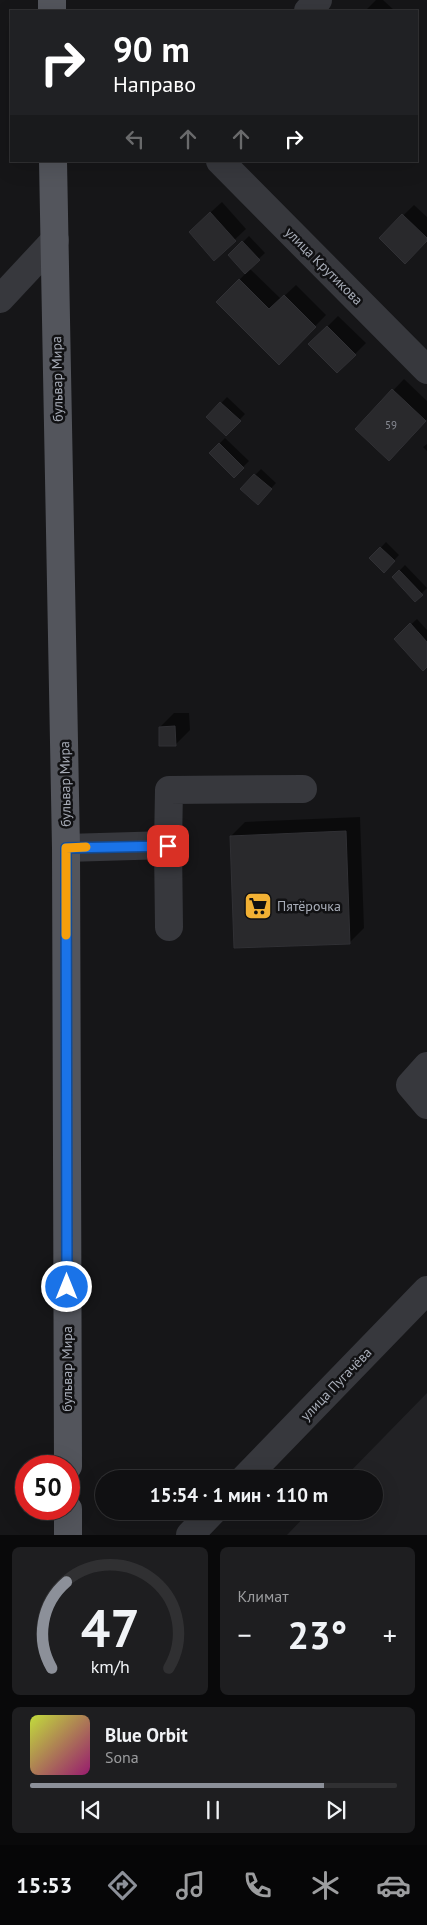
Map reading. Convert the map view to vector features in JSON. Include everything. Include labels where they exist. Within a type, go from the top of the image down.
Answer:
[{"type":"main road","name":"бульвар Мира","points":[[53,162],[66,848],[68,1455]]},
{"type":"main road","points":[[68,1520],[68,1535]]},
{"type":"street","points":[[309,10],[318,0]]},
{"type":"street","name":"улица Крутикова","points":[[221,162],[427,370]]},
{"type":"street","points":[[0,299],[55,240]]},
{"type":"street","points":[[169,928],[169,790],[303,789]]},
{"type":"street","points":[[66,848],[168,846]]},
{"type":"street","points":[[427,1066],[410,1085],[427,1104]]},
{"type":"street","name":"улица Пугачёва","points":[[253,1470],[427,1290]]},
{"type":"street","points":[[190,1535],[204,1520]]},
{"type":"shaded area","points":[[427,1393],[427,1535],[287,1535],[301,1520],[383,1520],[383,1470],[352,1470]]},
{"type":"building","points":[[210,212],[236,241],[214,261],[189,232]]},
{"type":"building","points":[[402,214],[427,238],[427,241],[405,264],[379,238]]},
{"type":"building","points":[[242,241],[260,260],[245,274],[228,255]]},
{"type":"building","points":[[239,279],[269,309],[284,295],[316,327],[279,365],[216,302]]},
{"type":"building","points":[[327,326],[356,355],[337,373],[308,344]]},
{"type":"building","points":[[392,389],[426,421],[389,461],[355,429]]},
{"type":"building","points":[[220,402],[241,421],[226,436],[206,417]]},
{"type":"building","points":[[219,443],[244,468],[234,478],[209,453]]},
{"type":"building","points":[[254,474],[272,489],[258,505],[240,489]]},
{"type":"building","points":[[380,547],[395,561],[384,573],[369,558]]},
{"type":"building","points":[[399,570],[423,595],[415,602],[392,577]]},
{"type":"building","points":[[410,623],[427,642],[427,667],[423,671],[394,639]]},
{"type":"building","points":[[175,726],[176,746],[159,746],[159,727]]},
{"type":"building","points":[[346,831],[350,944],[234,948],[230,836]]},
{"type":"slow traffic","points":[[66,935],[66,848],[86,847]]},
{"type":"place","name":"Пятёрочка","points":[[258,906]]},
{"type":"route","points":[[67,1287],[66,848],[168,846]]}]
